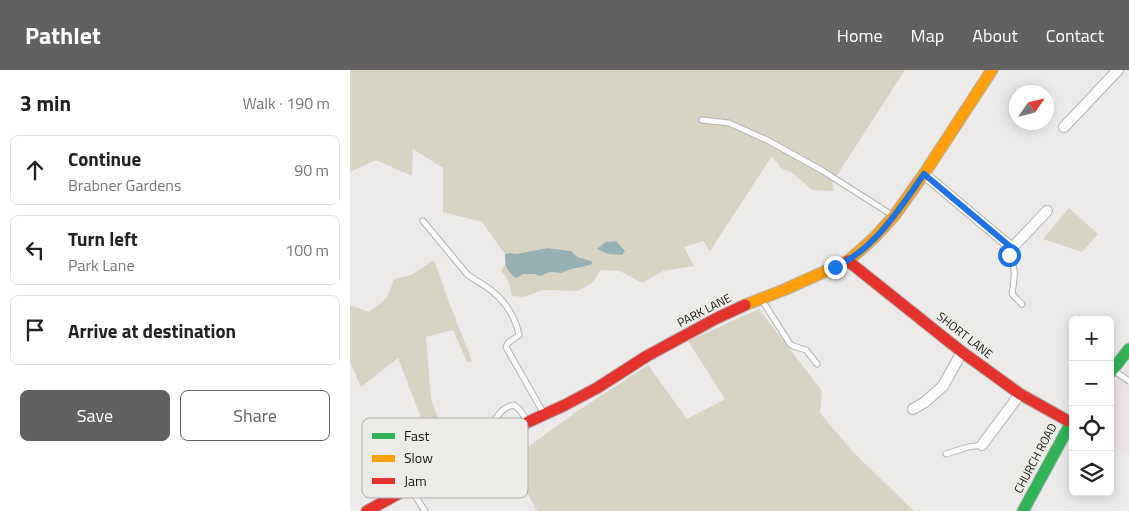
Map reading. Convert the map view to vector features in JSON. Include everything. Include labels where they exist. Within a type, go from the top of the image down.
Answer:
[{"type":"street","name":"PARK LANE","points":[[528,422],[597,388],[647,356],[717,318],[848,261],[874,238],[894,216],[924,174],[992,70]]},
{"type":"street","points":[[1064,127],[1118,70]]},
{"type":"street","points":[[924,174],[1012,248],[1047,211]]},
{"type":"street","name":"SHORT LANE","points":[[848,261],[962,352],[1020,394],[1069,420]]},
{"type":"street","points":[[1114,368],[1129,349]]},
{"type":"street","points":[[913,409],[925,402],[943,386],[962,352]]},
{"type":"street","points":[[982,445],[1020,394]]},
{"type":"street","name":"CHURCH ROAD","points":[[1023,511],[1069,425]]},
{"type":"street","name":"PARK LANE","points":[[367,511],[391,498]]},
{"type":"lane","points":[[702,120],[729,123],[767,140],[823,171],[894,216]]},
{"type":"lane","points":[[423,221],[468,274],[474,280],[492,290],[505,304],[513,318],[519,335],[508,343],[506,347],[545,415]]},
{"type":"lane","points":[[1012,248],[1009,255],[1014,269],[1015,281],[1012,294],[1022,304]]},
{"type":"lane","points":[[761,299],[790,344],[806,350],[817,364]]},
{"type":"lane","points":[[1114,372],[1129,381]]},
{"type":"lane","points":[[496,418],[508,407],[514,405],[525,418]]},
{"type":"lane","points":[[946,454],[982,445]]},
{"type":"lane","points":[[417,498],[425,511]]},
{"type":"shaded area","points":[[350,70],[905,70],[832,183],[834,191],[812,190],[794,174],[781,168],[772,156],[710,251],[703,241],[684,247],[694,266],[663,271],[642,283],[620,271],[601,270],[592,283],[578,291],[543,290],[524,297],[512,296],[509,282],[501,271],[505,264],[509,272],[541,276],[550,272],[562,273],[567,269],[575,269],[593,263],[578,257],[571,251],[547,248],[517,254],[505,254],[482,222],[443,212],[443,168],[413,149],[412,176],[376,160],[350,172]]},
{"type":"shaded area","points":[[1069,208],[1098,234],[1082,252],[1043,239]]},
{"type":"shaded area","points":[[434,260],[472,361],[467,362],[453,330],[426,337],[431,399],[438,418],[421,418],[398,358],[361,387],[350,362],[350,305],[369,312],[387,298],[394,279],[411,275]]},
{"type":"shaded area","points":[[759,309],[822,391],[820,413],[853,452],[914,511],[537,511],[528,494],[528,447],[576,412],[648,365],[687,419],[725,399],[688,341]]},
{"type":"shaded area","points":[[1129,361],[1129,456],[1114,445],[1114,379],[1125,369]]},
{"type":"water","points":[[616,241],[625,251],[622,255],[608,254],[597,249],[606,242]]},
{"type":"water","points":[[547,248],[571,251],[578,257],[593,263],[562,273],[550,272],[541,276],[523,274],[516,278],[507,268],[505,254],[517,254]]},
{"type":"traffic: fast","points":[[1114,368],[1129,349]]},
{"type":"traffic: fast","points":[[1023,511],[1069,426]]},
{"type":"traffic: slow","points":[[745,305],[848,261],[874,238],[894,216],[924,174],[992,70]]},
{"type":"traffic: jam","points":[[848,261],[962,352],[1020,394],[1069,421]]},
{"type":"traffic: jam","points":[[528,422],[597,388],[647,356],[745,305]]},
{"type":"traffic: jam","points":[[367,511],[391,498]]},
{"type":"route","points":[[835,267],[848,261],[874,238],[894,216],[924,174],[1012,248],[1009,255]]}]
